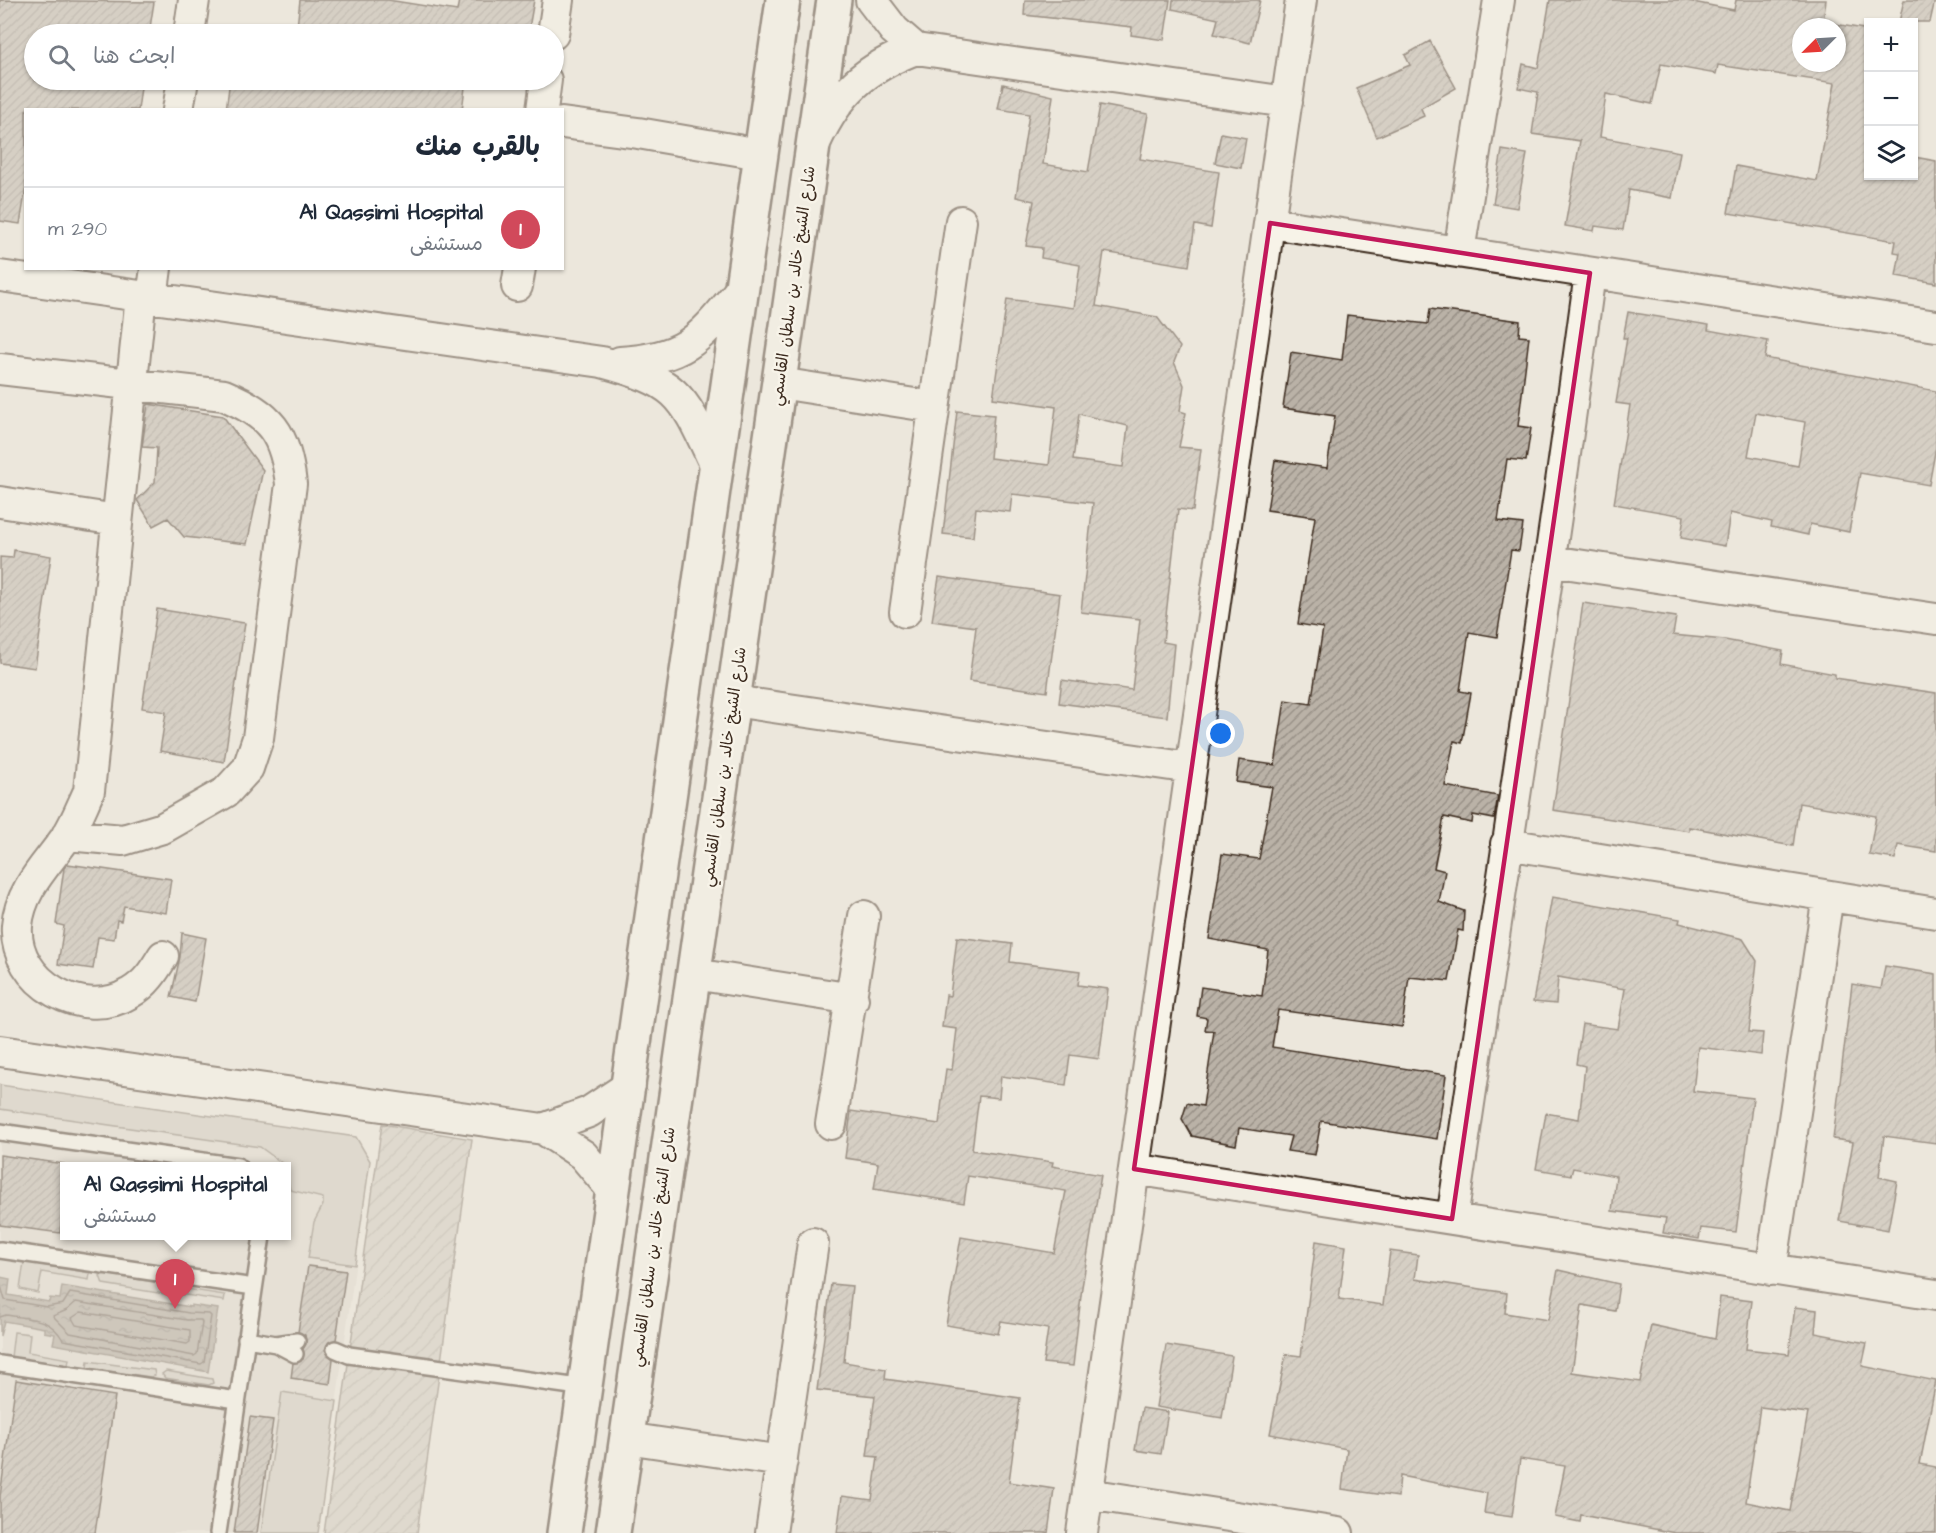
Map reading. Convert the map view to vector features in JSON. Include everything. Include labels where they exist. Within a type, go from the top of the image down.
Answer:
[{"type":"main road","points":[[564,1533],[630,1085],[715,464],[783,0]]},
{"type":"main road","name":"شارع الشيخ خالد بن سلطان القاسمي","points":[[613,1533],[834,0]]},
{"type":"main road","points":[[640,1014],[649,1028],[651,1043],[646,1122],[655,1134],[669,1135]]},
{"type":"street","points":[[190,24],[194,0]]},
{"type":"street","points":[[554,24],[558,0]]},
{"type":"street","points":[[871,0],[894,30],[916,49]]},
{"type":"street","points":[[1082,1533],[1301,0]]},
{"type":"street","points":[[1459,252],[1499,0]]},
{"type":"street","points":[[814,146],[843,95],[864,75],[889,59],[916,49],[1287,102]]},
{"type":"street","points":[[178,108],[181,90]]},
{"type":"street","points":[[542,108],[545,90]]},
{"type":"street","points":[[564,123],[638,133],[760,154]]},
{"type":"street","points":[[905,612],[961,221]]},
{"type":"street","points":[[1270,223],[1936,326]]},
{"type":"street","points":[[155,270],[146,297],[130,383],[89,791],[67,835],[33,880],[21,903],[17,929],[22,954],[35,977],[55,993],[79,1002],[105,1003],[129,994],[150,978],[163,956]]},
{"type":"street","points":[[1452,1219],[1506,844],[1551,561],[1590,273]]},
{"type":"street","points":[[0,276],[602,362],[646,375],[668,387],[683,401],[715,464]]},
{"type":"street","points":[[602,362],[645,360],[681,350],[710,326],[741,289]]},
{"type":"street","points":[[0,369],[224,395],[252,407],[274,427],[287,454],[291,484],[258,738],[248,768],[232,787],[163,828],[123,840],[67,835]]},
{"type":"street","points":[[779,383],[934,407]]},
{"type":"street","points":[[0,502],[117,520]]},
{"type":"street","points":[[1551,561],[1936,619]]},
{"type":"street","points":[[733,701],[1191,768]]},
{"type":"street","points":[[1506,844],[1936,913]]},
{"type":"street","points":[[1771,1270],[1828,896]]},
{"type":"street","points":[[831,1124],[853,999],[864,916]]},
{"type":"street","points":[[694,974],[853,999]]},
{"type":"street","points":[[0,1051],[543,1129],[584,1155],[614,1192]]},
{"type":"street","points":[[543,1129],[589,1112],[630,1085]]},
{"type":"street","points":[[1134,1168],[1936,1295]]},
{"type":"street","points":[[771,1533],[813,1243]]},
{"type":"street","points":[[626,1438],[782,1461]]},
{"type":"street","points":[[1088,1494],[1338,1533]]},
{"type":"lane","points":[[0,1132],[204,1162]]},
{"type":"lane","points":[[218,1533],[261,1240]]},
{"type":"lane","points":[[0,1250],[254,1287]]},
{"type":"lane","points":[[246,1339],[296,1348]]},
{"type":"lane","points":[[337,1353],[585,1388]]},
{"type":"lane","points":[[0,1364],[237,1400]]},
{"type":"highlighted area","points":[[1270,223],[1590,273],[1452,1219],[1134,1169]]},
{"type":"shaded area","points":[[0,1085],[356,1137],[370,1161],[318,1533],[0,1533]]},
{"type":"shaded area","points":[[0,1085],[356,1137],[370,1161],[355,1265],[308,1258],[314,1222],[323,1205],[323,1198],[291,1190],[291,1162],[281,1162],[260,1147],[0,1109]]},
{"type":"shaded area","points":[[382,1124],[472,1139],[417,1533],[324,1533]]},
{"type":"shaded area","points":[[24,1262],[90,1273],[89,1280],[42,1272],[38,1293],[20,1289]]},
{"type":"shaded area","points":[[105,1274],[165,1284],[164,1294],[103,1284],[100,1276]]},
{"type":"shaded area","points":[[180,1288],[225,1295],[224,1301],[179,1294],[176,1290]]},
{"type":"shaded area","points":[[14,1332],[30,1334],[28,1352],[69,1359],[68,1365],[11,1357]]},
{"type":"shaded area","points":[[88,1361],[154,1370],[155,1375],[151,1377],[87,1368]]},
{"type":"shaded area","points":[[166,1371],[212,1379],[213,1383],[209,1385],[165,1378],[162,1374]]},
{"type":"shaded area","points":[[282,1392],[337,1401],[318,1533],[261,1533]]},
{"type":"water","points":[[0,1277],[10,1279],[8,1295],[49,1302],[50,1298],[60,1299],[62,1286],[191,1307],[191,1305],[218,1309],[208,1372],[53,1344],[55,1334],[44,1332],[44,1328],[4,1321],[0,1336]]},
{"type":"building","points":[[0,0],[154,2],[151,24],[24,24],[24,90],[141,90],[138,108],[24,108],[24,200],[20,224],[0,221]]},
{"type":"building","points":[[300,0],[388,0],[457,11],[459,0],[534,0],[530,24],[297,24]]},
{"type":"building","points":[[1025,0],[1170,0],[1164,40],[1131,35],[1132,27],[1024,15]]},
{"type":"building","points":[[1173,0],[1260,0],[1250,43],[1214,34],[1218,19],[1172,9]]},
{"type":"building","points":[[1550,0],[1683,0],[1734,10],[1736,0],[1826,0],[1824,18],[1792,18],[1792,72],[1846,72],[1846,26],[1864,29],[1864,180],[1918,180],[1918,158],[1936,161],[1936,283],[1896,276],[1900,253],[1894,252],[1896,241],[1728,213],[1736,166],[1817,181],[1835,83],[1718,65],[1716,74],[1661,64],[1652,104],[1606,94],[1600,137],[1680,152],[1672,198],[1629,190],[1623,230],[1595,226],[1594,231],[1565,226],[1580,141],[1532,134],[1538,92],[1518,88],[1523,64],[1538,68]]},
{"type":"building","points":[[1904,0],[1935,0],[1930,22],[1918,22],[1918,18],[1900,18]]},
{"type":"building","points":[[1430,41],[1456,88],[1421,108],[1424,116],[1377,137],[1356,88],[1410,65],[1405,55]]},
{"type":"building","points":[[1003,84],[1053,96],[1043,164],[1088,172],[1100,105],[1148,114],[1140,159],[1219,172],[1211,228],[1195,225],[1189,266],[1104,252],[1096,306],[1157,317],[1180,347],[1174,362],[1184,385],[1180,411],[1186,413],[1179,447],[1201,449],[1193,511],[1178,509],[1163,642],[1174,644],[1167,717],[1059,703],[1062,680],[1132,690],[1140,619],[1081,612],[1093,503],[1012,494],[1010,512],[976,508],[973,537],[943,534],[957,411],[994,415],[990,458],[1049,465],[1056,407],[993,398],[1007,299],[1074,308],[1080,265],[1041,258],[1042,248],[1026,246],[1034,201],[1016,197],[1029,114],[998,109]],"holes":[[[1079,414],[1128,426],[1123,467],[1073,460]]]},
{"type":"building","points":[[229,90],[465,90],[462,108],[226,108]]},
{"type":"building","points":[[1221,133],[1246,138],[1241,168],[1215,163]]},
{"type":"building","points":[[1502,150],[1527,154],[1517,208],[1493,204]]},
{"type":"building","points":[[1430,309],[1520,321],[1519,336],[1529,337],[1518,426],[1531,428],[1526,461],[1507,459],[1498,521],[1523,524],[1519,551],[1511,550],[1497,637],[1469,632],[1460,691],[1471,693],[1462,743],[1454,741],[1445,786],[1498,796],[1494,819],[1473,815],[1472,823],[1444,817],[1434,868],[1445,871],[1439,902],[1464,911],[1463,931],[1458,930],[1449,981],[1409,977],[1402,1027],[1278,1010],[1272,1047],[1446,1075],[1437,1139],[1321,1121],[1315,1155],[1287,1151],[1291,1136],[1239,1128],[1236,1145],[1192,1136],[1182,1119],[1187,1103],[1203,1106],[1214,1031],[1205,1030],[1207,1018],[1197,1016],[1201,987],[1262,996],[1268,950],[1209,939],[1222,854],[1259,859],[1272,787],[1236,782],[1239,760],[1275,765],[1285,700],[1311,704],[1323,628],[1298,624],[1315,517],[1267,510],[1275,460],[1327,468],[1335,416],[1283,408],[1291,352],[1342,360],[1347,315],[1428,324]]},
{"type":"building","points":[[1628,312],[1709,325],[1708,330],[1768,341],[1765,358],[1936,391],[1936,447],[1929,485],[1860,473],[1849,532],[1810,524],[1808,535],[1771,527],[1772,522],[1730,513],[1725,546],[1681,538],[1684,516],[1614,504],[1630,405],[1616,403],[1627,338],[1623,338]],"holes":[[[1756,413],[1805,422],[1798,466],[1748,456]]]},
{"type":"building","points":[[148,404],[223,416],[263,470],[247,544],[184,537],[168,518],[153,526],[137,500],[155,482],[157,448],[142,447]]},
{"type":"building","points":[[14,550],[51,556],[35,668],[0,663],[0,557],[13,558]]},
{"type":"building","points":[[939,577],[1060,594],[1047,692],[969,681],[976,627],[932,621]]},
{"type":"building","points":[[1583,603],[1676,617],[1673,635],[1725,640],[1783,651],[1781,664],[1835,674],[1835,678],[1936,693],[1936,851],[1898,845],[1895,859],[1869,855],[1876,816],[1799,803],[1793,846],[1689,827],[1689,831],[1553,810]]},
{"type":"building","points":[[157,609],[245,623],[224,762],[160,751],[166,712],[142,708]]},
{"type":"building","points":[[68,864],[171,879],[166,913],[124,906],[121,921],[117,920],[114,939],[98,937],[93,969],[58,964],[64,926],[56,924],[64,868]]},
{"type":"building","points":[[1552,897],[1680,919],[1679,923],[1743,939],[1757,961],[1749,1032],[1763,1033],[1761,1055],[1698,1047],[1693,1091],[1753,1098],[1736,1232],[1701,1228],[1699,1239],[1663,1233],[1666,1218],[1612,1211],[1616,1176],[1573,1168],[1571,1175],[1536,1169],[1546,1113],[1579,1119],[1585,1066],[1576,1064],[1582,1024],[1618,1029],[1625,989],[1558,977],[1556,1004],[1533,1002]]},
{"type":"building","points":[[182,933],[206,938],[195,1002],[171,997],[180,957]]},
{"type":"building","points":[[957,937],[1012,944],[1010,962],[1080,971],[1078,985],[1108,989],[1099,1059],[1070,1055],[1066,1085],[1001,1076],[999,1098],[979,1096],[972,1150],[1053,1162],[1052,1166],[1101,1175],[1082,1287],[1073,1366],[1043,1363],[1048,1329],[1001,1321],[998,1334],[946,1325],[961,1237],[1054,1253],[1066,1191],[968,1176],[964,1203],[874,1189],[878,1163],[845,1158],[851,1111],[939,1124],[946,1069],[952,1070],[957,1029],[942,1027],[946,995],[950,996]]},
{"type":"building","points":[[1885,966],[1936,974],[1936,1143],[1884,1136],[1879,1177],[1897,1181],[1888,1230],[1839,1221],[1853,1142],[1833,1139],[1852,984],[1881,989]]},
{"type":"building","points":[[0,1155],[60,1163],[60,1233],[0,1225]]},
{"type":"building","points":[[1316,1241],[1346,1246],[1339,1299],[1383,1305],[1390,1251],[1418,1255],[1415,1279],[1507,1293],[1505,1313],[1548,1320],[1558,1270],[1619,1284],[1615,1311],[1582,1305],[1572,1372],[1640,1382],[1651,1325],[1715,1339],[1720,1297],[1752,1301],[1746,1349],[1789,1354],[1795,1307],[1817,1310],[1815,1333],[1867,1343],[1862,1366],[1936,1381],[1920,1464],[1936,1467],[1936,1533],[1675,1533],[1581,1515],[1580,1522],[1555,1517],[1565,1466],[1520,1459],[1512,1517],[1484,1513],[1487,1493],[1400,1476],[1398,1497],[1342,1489],[1347,1449],[1270,1434],[1286,1354],[1301,1356]],"holes":[[[1760,1407],[1808,1413],[1790,1511],[1746,1502]]]},
{"type":"building","points":[[308,1266],[346,1271],[336,1340],[329,1342],[325,1350],[333,1359],[330,1384],[291,1378],[293,1363],[303,1359],[303,1349],[306,1344],[305,1335],[298,1332]]},
{"type":"building","points":[[831,1284],[852,1286],[844,1362],[886,1369],[885,1379],[1020,1398],[1009,1482],[1054,1489],[1048,1533],[837,1533],[842,1496],[872,1500],[878,1457],[867,1456],[875,1396],[817,1390]]},
{"type":"building","points":[[1166,1345],[1232,1356],[1222,1418],[1156,1407]]},
{"type":"building","points":[[16,1380],[115,1396],[95,1533],[0,1533],[0,1496]]},
{"type":"building","points":[[1142,1408],[1168,1412],[1161,1454],[1135,1450]]},
{"type":"building","points":[[250,1417],[273,1420],[257,1533],[234,1533]]},
{"type":"place","name":"Al Qassimi Hospital","points":[[175,1309]]}]
